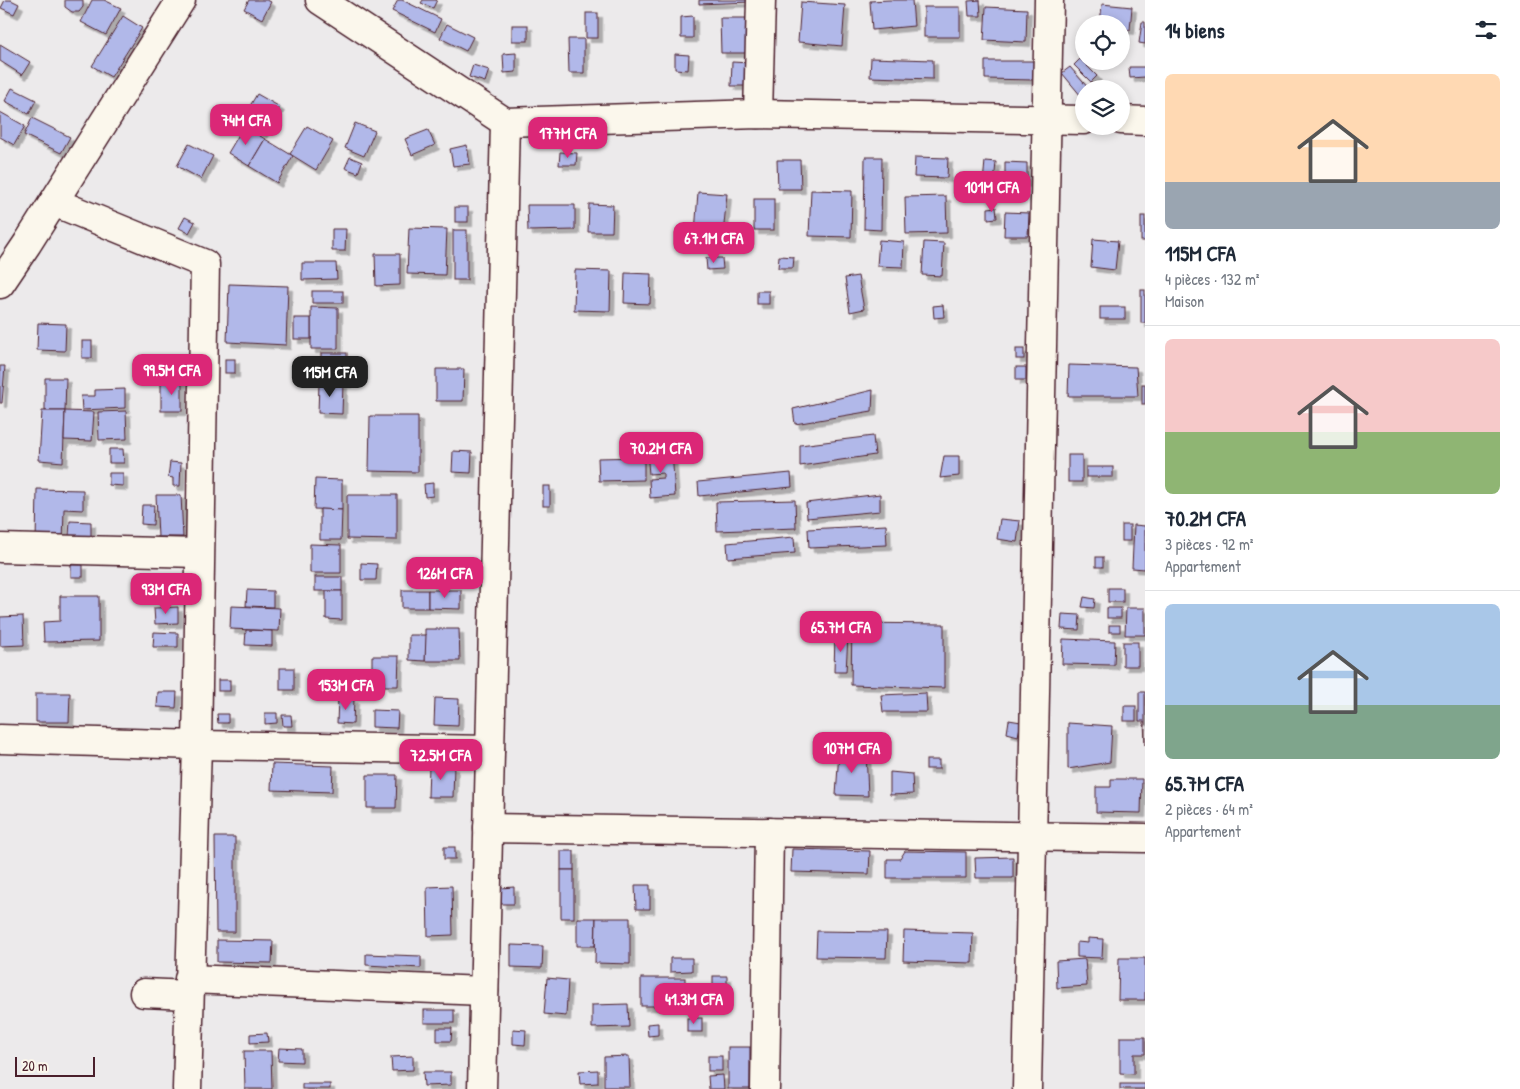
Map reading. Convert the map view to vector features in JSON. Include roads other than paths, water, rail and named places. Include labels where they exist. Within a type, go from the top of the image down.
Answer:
[{"type":"street","points":[[0,284],[181,0]]},
{"type":"street","points":[[320,0],[505,122],[758,114],[1075,120]]},
{"type":"street","points":[[758,114],[761,0]]},
{"type":"street","points":[[1027,1089],[1045,119],[1049,0]]},
{"type":"street","points":[[1130,120],[1145,121]]},
{"type":"street","points":[[482,1089],[505,122]]},
{"type":"street","points":[[54,202],[205,264],[197,745],[187,1089]]},
{"type":"street","points":[[0,548],[199,553]]},
{"type":"street","points":[[0,739],[197,745],[490,750]]},
{"type":"street","points":[[488,828],[1145,838]]},
{"type":"street","points":[[764,1089],[770,832]]},
{"type":"street","points":[[144,993],[189,987],[484,991]]}]
